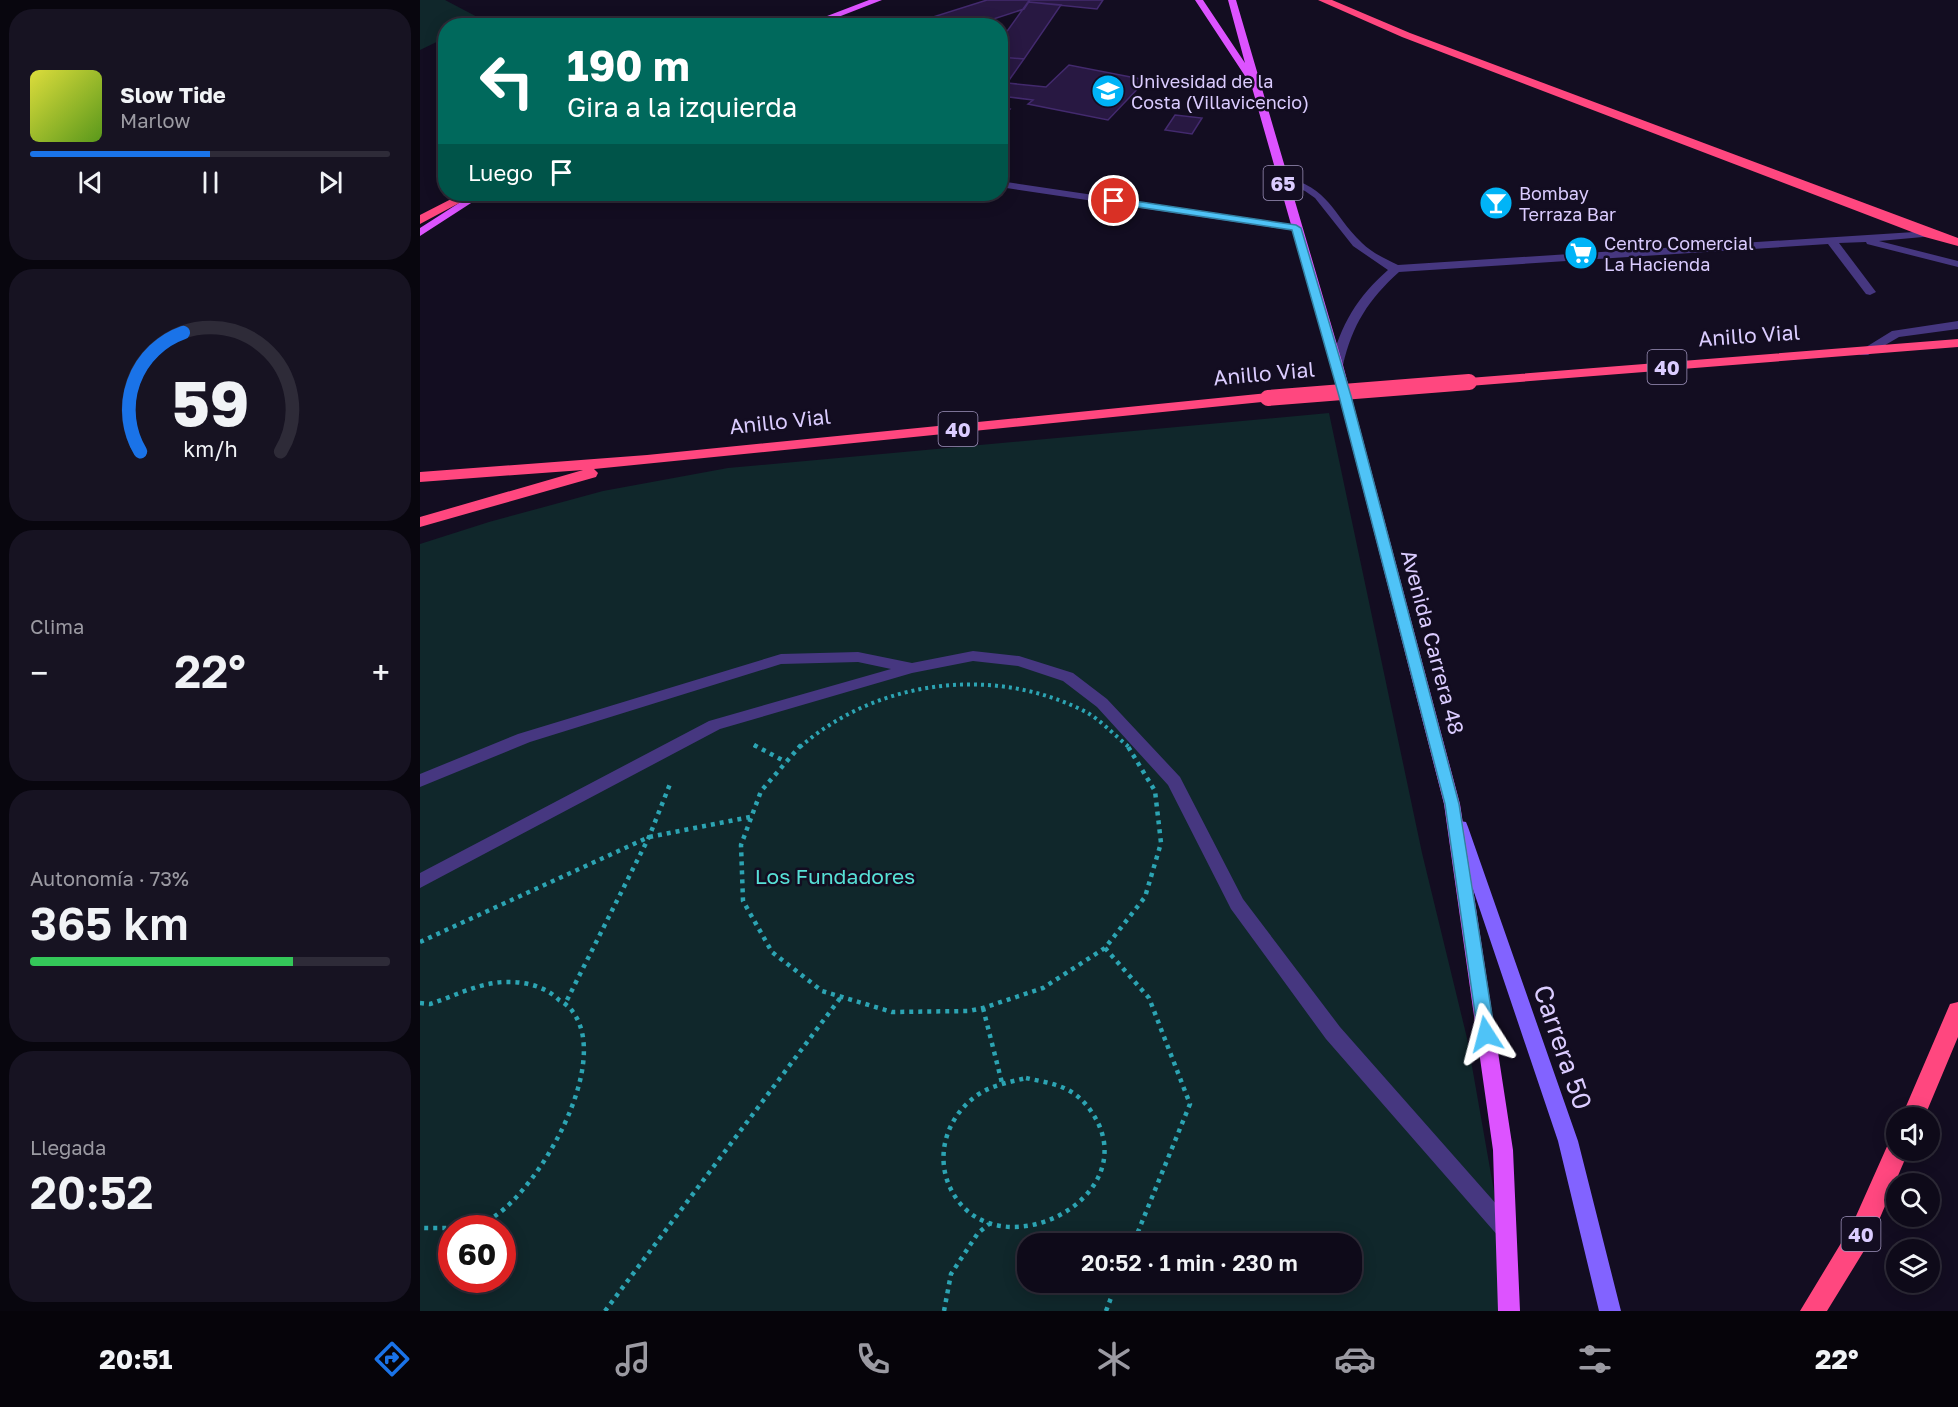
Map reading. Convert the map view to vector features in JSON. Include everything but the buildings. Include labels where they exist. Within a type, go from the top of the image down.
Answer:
[{"type":"highway","points":[[1323,0],[1380,26],[1930,234],[1958,242]]},
{"type":"highway","points":[[420,220],[457,201]]},
{"type":"highway","name":"Anillo Vial","points":[[420,477],[647,460],[1268,398],[1958,343]]},
{"type":"highway","name":"Anillo Vial","points":[[420,522],[552,482],[647,460]]},
{"type":"highway","points":[[1917,1107],[1958,1011]]},
{"type":"highway","name":"40","points":[[1813,1311],[1861,1233],[1892,1161]]},
{"type":"main road","points":[[1199,0],[1256,86]]},
{"type":"main road","name":"Avenida Carrera 48","points":[[1232,0],[1337,365],[1452,804],[1503,1150],[1509,1311]]},
{"type":"main road","points":[[828,18],[876,1]]},
{"type":"main road","points":[[420,233],[469,201]]},
{"type":"street","name":"Carrera 50","points":[[1452,804],[1568,1141],[1610,1311]]},
{"type":"lane","points":[[1282,179],[1310,188],[1328,205],[1358,245],[1396,269]]},
{"type":"lane","points":[[1008,185],[1296,228]]},
{"type":"lane","points":[[1337,365],[1342,338],[1354,312],[1372,289],[1396,269],[1930,234]]},
{"type":"lane","points":[[1856,239],[1958,264]]},
{"type":"lane","points":[[1831,240],[1870,292]]},
{"type":"lane","points":[[1864,352],[1896,334],[1958,326]]},
{"type":"lane","points":[[420,880],[689,737],[716,725],[912,668],[973,656],[1019,661],[1068,677],[1102,703],[1174,781],[1237,904],[1334,1033],[1506,1230]]},
{"type":"lane","points":[[420,781],[524,738],[782,659],[858,657],[912,668]]},
{"type":"path","points":[[974,684],[1035,691],[1088,713],[1130,747],[1155,791],[1161,843],[1145,897],[1105,948],[1043,988],[983,1008],[969,1011],[892,1012],[822,991],[772,951],[743,901],[741,844],[761,791],[801,745],[853,711],[912,690],[974,684]]},
{"type":"path","points":[[567,1000],[649,837],[689,737]]},
{"type":"path","points":[[420,942],[649,837],[751,817]]},
{"type":"path","points":[[1105,948],[1149,998],[1190,1104],[1137,1233]]},
{"type":"path","points":[[420,1003],[430,1004],[504,982],[540,987],[567,1000],[580,1021],[583,1057],[575,1094],[562,1135],[548,1159],[514,1202],[494,1217],[460,1228],[420,1228]]},
{"type":"path","points":[[605,1311],[841,997]]},
{"type":"path","points":[[983,1008],[1002,1083]]},
{"type":"path","points":[[1026,1078],[1049,1081],[1070,1089],[1088,1104],[1100,1122],[1106,1144],[1103,1167],[1092,1189],[1072,1210],[1046,1224],[1018,1229],[989,1224],[965,1210],[949,1190],[941,1165],[945,1139],[957,1114],[976,1095],[1002,1083],[1026,1078]]},
{"type":"path","points":[[944,1311],[951,1274],[978,1233],[989,1224]]},
{"type":"path","points":[[1106,1311],[1113,1293]]},
{"type":"green space","points":[[420,0],[445,0],[479,18],[438,18],[438,41],[420,50]]},
{"type":"green space","name":"Los Fundadores","points":[[1329,413],[1422,853],[1467,1038],[1501,1231],[1498,1311],[420,1311],[420,544],[489,522],[603,491],[728,468]]},
{"type":"place","name":"Univesidad de la Costa (Villavicencio)","points":[[1108,91]]},
{"type":"place","name":"Bombay Terraza Bar","points":[[1496,203]]},
{"type":"place","name":"Centro Comercial La Hacienda","points":[[1581,253]]},
{"type":"route","points":[[1114,201],[1296,228],[1337,365],[1452,804],[1486,1034]]}]
